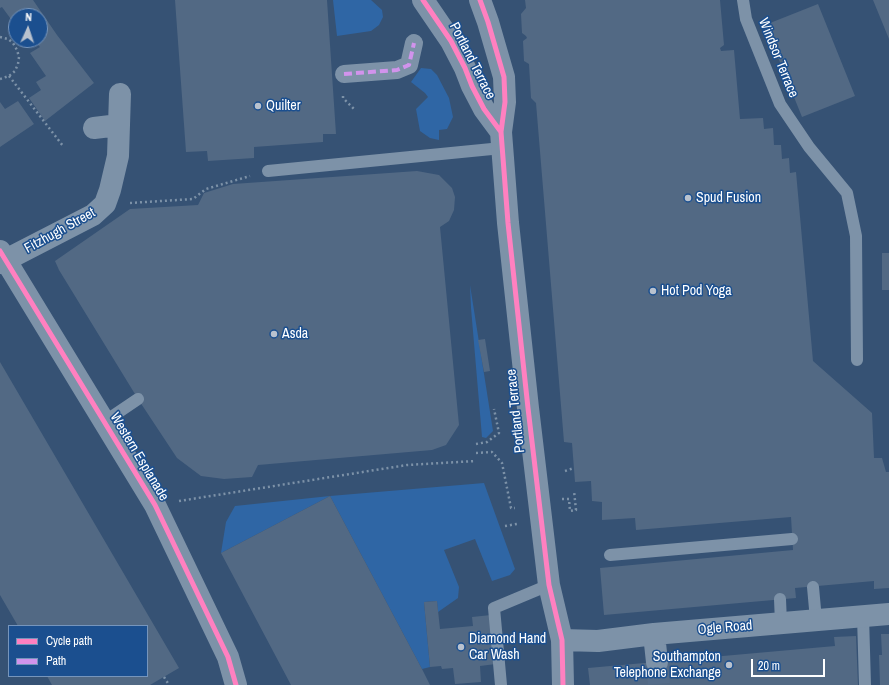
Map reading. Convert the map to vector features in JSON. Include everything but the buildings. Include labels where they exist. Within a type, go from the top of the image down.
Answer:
[{"type":"street","name":"Portland Terrace","points":[[423,0],[451,41],[465,68],[472,86],[502,140]]},
{"type":"street","name":"Portland Terrace","points":[[480,0],[487,17],[504,77],[505,102],[502,140],[521,346],[549,586],[562,640],[562,685]]},
{"type":"street","points":[[344,74],[397,70],[409,65],[414,44]]},
{"type":"street","name":"Fitzhugh Street","points":[[2,258],[93,215],[105,204],[118,156],[120,94]]},
{"type":"street","points":[[94,128],[119,125]]},
{"type":"street","name":"Western Esplanade","points":[[2,258],[155,505],[228,657],[236,685]]},
{"type":"street","name":"Ogle Road","points":[[562,640],[598,641],[654,634],[889,614]]},
{"type":"street","points":[[654,634],[657,662]]},
{"type":"lane","name":"Windsor Terrace","points":[[743,0],[746,19],[780,104],[793,125],[847,193],[856,236],[857,360]]},
{"type":"lane","points":[[268,171],[502,140]]},
{"type":"lane","points":[[104,422],[138,399]]},
{"type":"lane","points":[[610,555],[792,540]]},
{"type":"lane","points":[[501,685],[494,608],[549,586]]},
{"type":"lane","points":[[813,587],[816,620]]},
{"type":"lane","points":[[780,599],[781,623]]},
{"type":"lane","points":[[863,616],[865,685]]},
{"type":"path","points":[[0,37],[8,39],[13,43],[19,57],[15,71],[9,76],[0,79]]},
{"type":"path","points":[[9,76],[63,146]]},
{"type":"path","points":[[105,204],[193,199],[206,189],[268,171]]},
{"type":"path","points":[[476,444],[487,442],[499,433],[494,409]]},
{"type":"path","points":[[476,453],[492,452],[502,463],[511,508],[519,507]]},
{"type":"path","points":[[155,505],[407,465],[476,461]]},
{"type":"path","points":[[565,471],[574,468]]},
{"type":"path","points":[[569,499],[570,511],[576,510],[574,491]]},
{"type":"path","points":[[505,526],[517,524],[516,519]]},
{"type":"path","points":[[164,677],[168,685]]},
{"type":"shaded area","points":[[333,0],[371,0],[382,10],[383,17],[379,25],[371,31],[337,36]]},
{"type":"shaded area","points":[[421,68],[431,69],[437,75],[449,98],[453,117],[447,129],[439,130],[439,140],[430,138],[420,131],[416,109],[428,97],[411,82]]},
{"type":"shaded area","points":[[470,285],[493,431],[486,438],[482,437]]},
{"type":"shaded area","points":[[484,483],[515,569],[510,575],[492,581],[475,539],[444,550],[459,587],[458,598],[438,612],[437,601],[424,602],[430,667],[422,669],[330,496]]},
{"type":"shaded area","points":[[330,496],[221,553],[226,522],[235,506]]},
{"type":"tunnel","points":[[657,662],[659,685]]},
{"type":"marked path","points":[[344,74],[397,70],[409,65],[414,43]]},
{"type":"cycle path","points":[[423,0],[451,41],[484,109],[501,132]]},
{"type":"cycle path","points":[[480,0],[504,77],[505,102],[501,132],[508,223],[549,585],[562,640],[563,685]]},
{"type":"cycle path","points":[[0,251],[155,505],[228,657],[236,685]]},
{"type":"place","name":"Quilter","points":[[258,106]]},
{"type":"place","name":"Spud Fusion","points":[[688,198]]},
{"type":"place","name":"Hot Pod Yoga","points":[[653,291]]},
{"type":"place","name":"Asda","points":[[274,334]]},
{"type":"place","name":"Diamond Hand Car Wash","points":[[461,647]]},
{"type":"place","name":"Southampton Telephone Exchange","points":[[729,665]]}]
